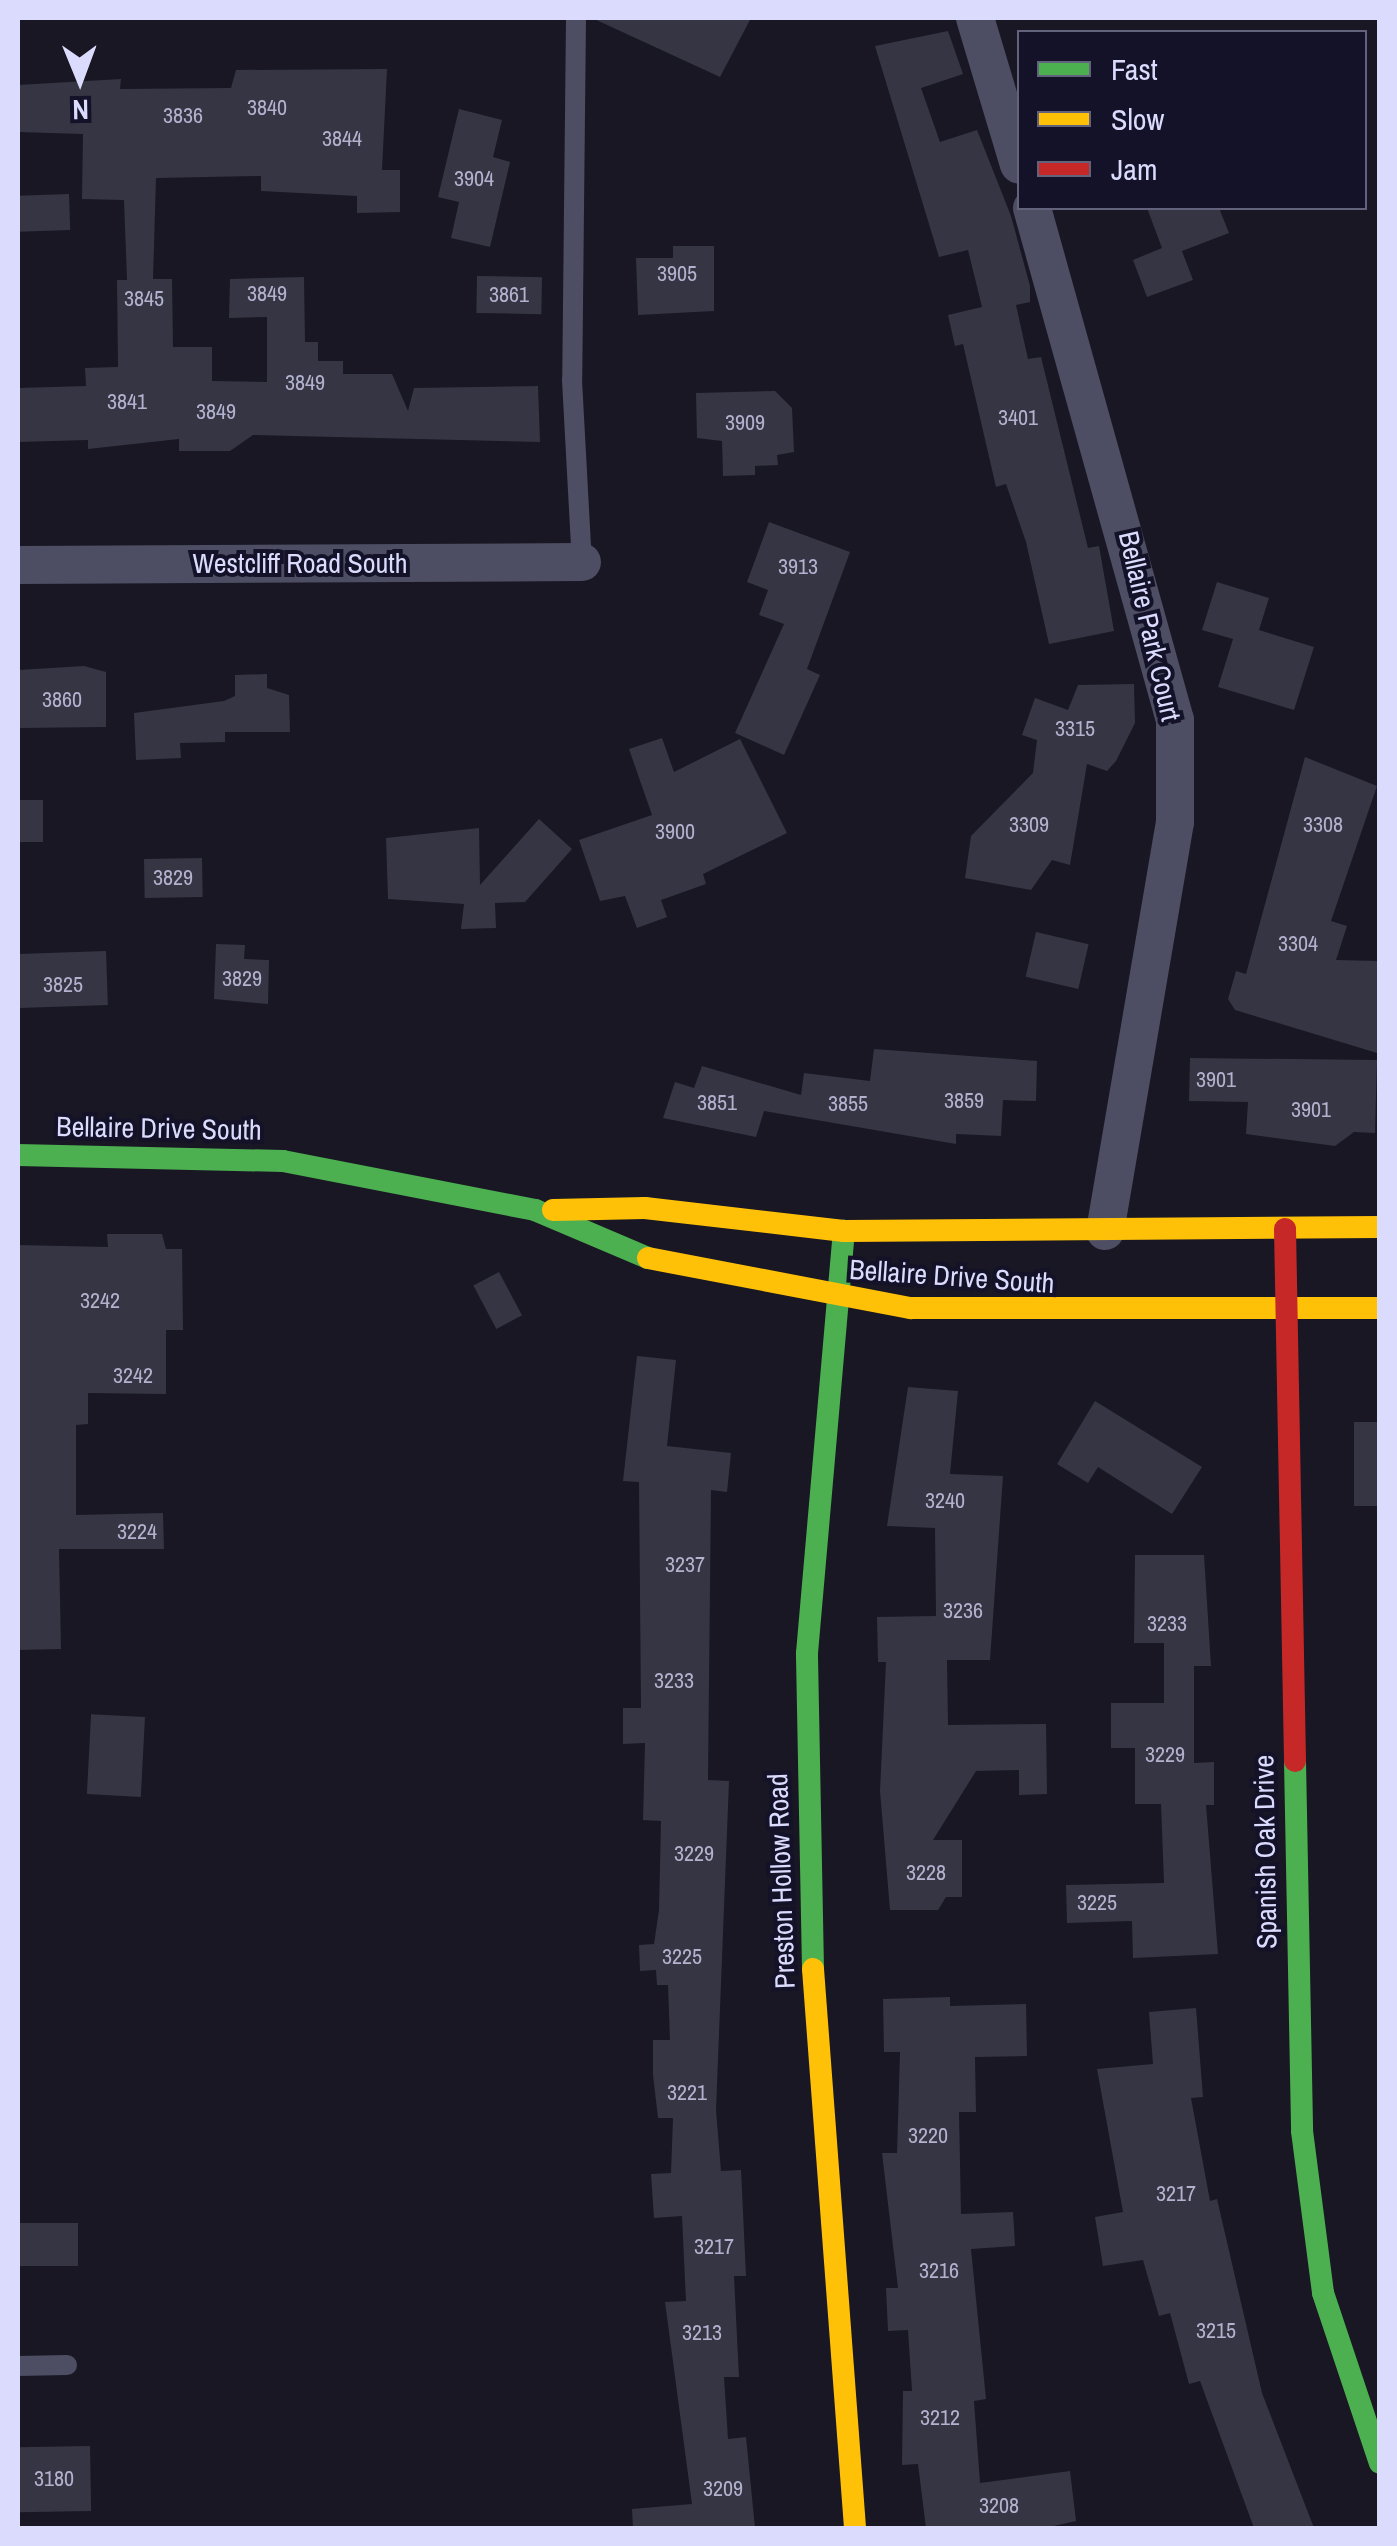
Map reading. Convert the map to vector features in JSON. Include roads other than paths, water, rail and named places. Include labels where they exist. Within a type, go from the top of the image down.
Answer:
[{"type":"street","points":[[975,18],[1017,155]]},
{"type":"street","name":"Bellaire Park Court","points":[[1033,210],[1176,720],[1175,822],[1106,1231]]},
{"type":"street","name":"Westcliff Road South","points":[[18,564],[582,562]]},
{"type":"street","name":"Bellaire Drive South","points":[[18,1155],[282,1161],[535,1210],[645,1208],[844,1231],[1380,1227]]},
{"type":"street","name":"Bellaire Drive South","points":[[535,1210],[637,1256],[839,1299],[996,1313],[1380,1308]]},
{"type":"street","name":"Spanish Oak Drive","points":[[1285,1229],[1302,2131],[1323,2293],[1380,2463]]},
{"type":"street","name":"Preston Hollow Road","points":[[844,1231],[807,1654],[808,1905],[855,2528]]},
{"type":"lane","points":[[576,18],[572,380],[582,562]]},
{"type":"lane","points":[[18,2366],[67,2365]]}]
